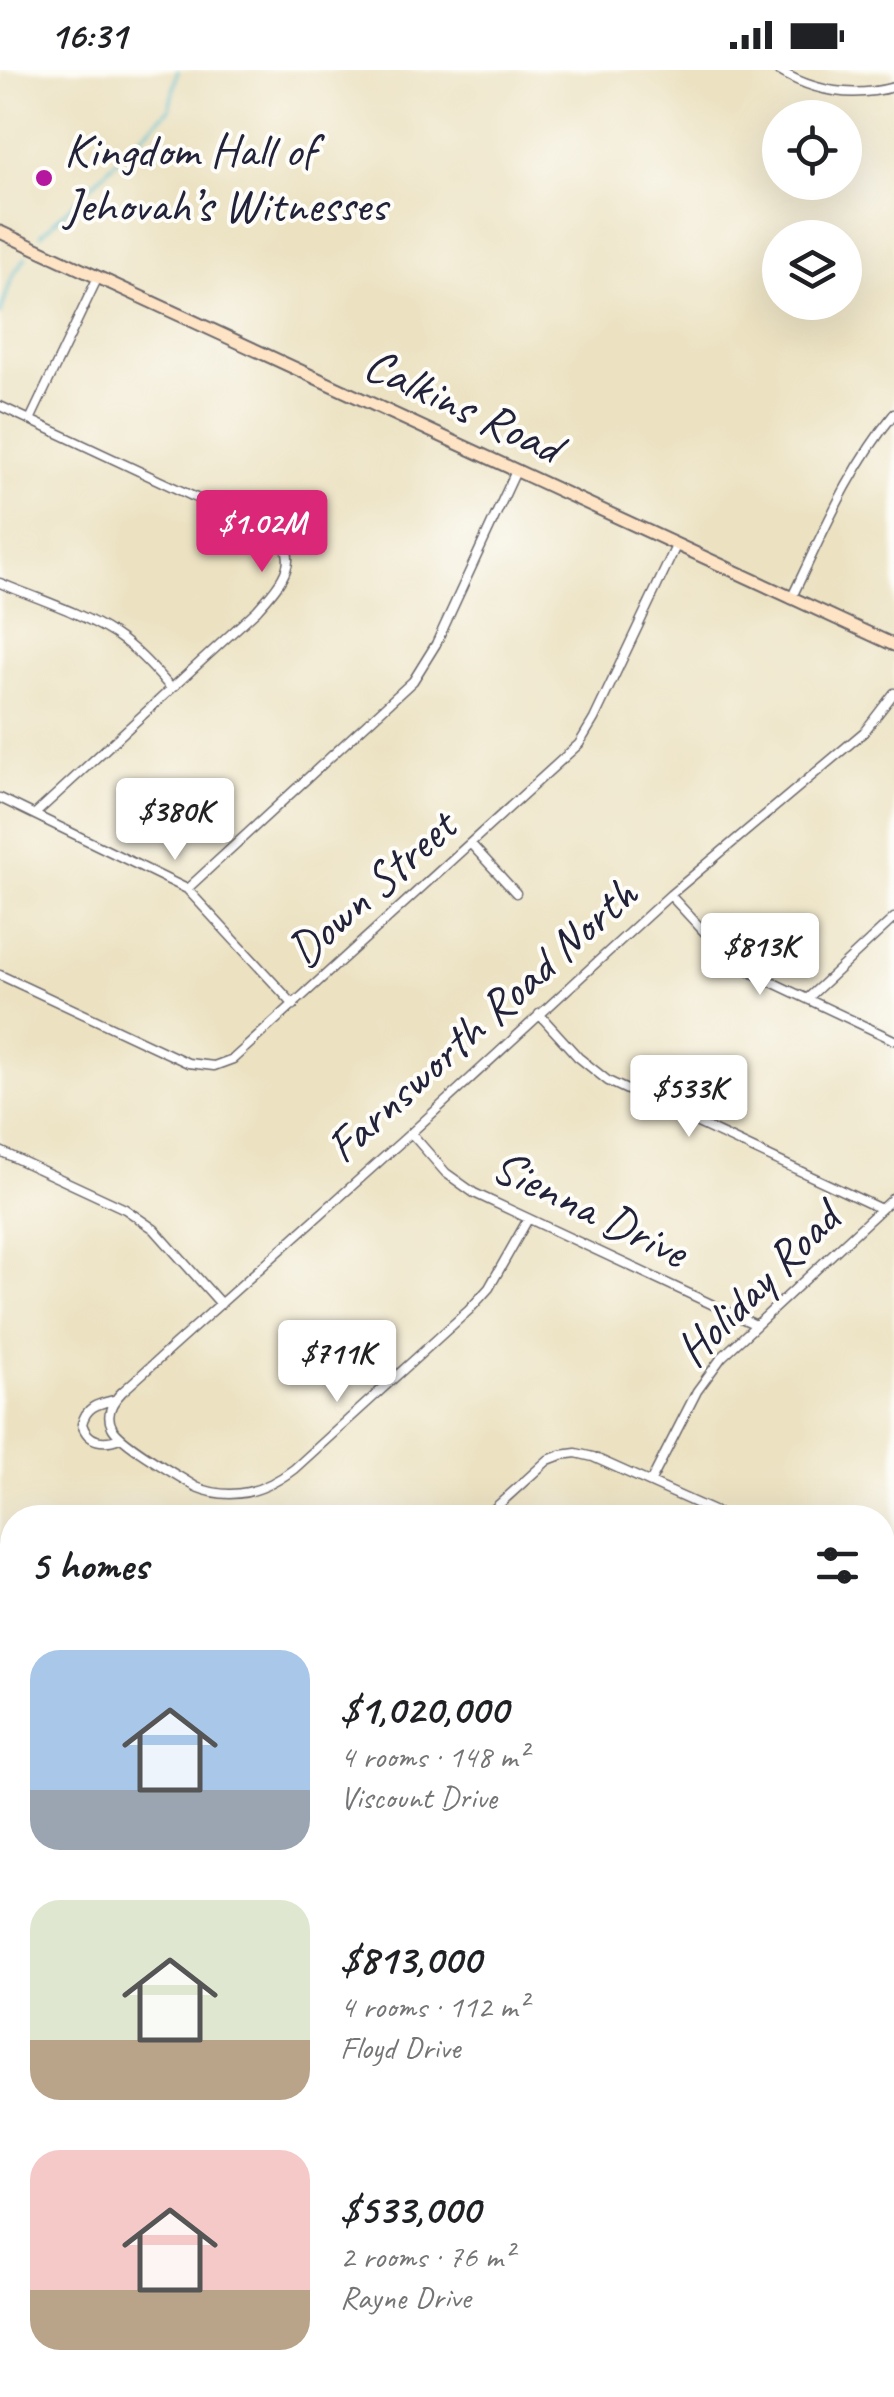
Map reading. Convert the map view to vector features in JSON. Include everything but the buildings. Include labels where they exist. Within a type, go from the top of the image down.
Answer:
[{"type":"main road","name":"Calkins Road","points":[[0,232],[894,646]]},
{"type":"street","points":[[778,70],[804,84],[835,92],[894,87]]},
{"type":"street","points":[[30,420],[98,277]]},
{"type":"street","points":[[0,406],[271,532],[288,550],[288,567],[258,610],[35,814]]},
{"type":"street","points":[[791,599],[850,477],[894,414]]},
{"type":"street","points":[[187,889],[412,681],[436,644],[516,471]]},
{"type":"street","name":"Down Street","points":[[0,975],[175,1058],[205,1066],[233,1059],[572,751],[586,733],[676,546]]},
{"type":"street","points":[[0,583],[115,635],[171,688]]},
{"type":"street","name":"Farnsworth Road North","points":[[120,1438],[98,1442],[88,1436],[82,1424],[84,1416],[93,1406],[114,1400],[670,895],[864,732],[894,693]]},
{"type":"street","points":[[0,798],[187,889],[294,1004]]},
{"type":"street","points":[[471,844],[516,893]]},
{"type":"street","points":[[670,895],[729,958],[746,970],[894,1040]]},
{"type":"street","points":[[807,1000],[894,918]]},
{"type":"street","points":[[539,1014],[578,1057],[608,1080],[881,1210]]},
{"type":"street","name":"Sienna Drive","points":[[411,1133],[454,1180],[474,1194],[756,1325]]},
{"type":"street","points":[[0,1151],[144,1221],[221,1304]]},
{"type":"street","name":"Holiday Road","points":[[651,1481],[688,1406],[722,1357],[894,1197]]},
{"type":"street","points":[[114,1400],[110,1421],[114,1432],[196,1487],[234,1495],[250,1493],[280,1480],[480,1300],[528,1219]]},
{"type":"street","points":[[498,1505],[548,1460],[576,1453],[592,1456],[702,1505]]},
{"type":"waterway","points":[[41,235],[169,109],[178,70]]},
{"type":"waterway","points":[[0,314],[13,275],[26,257]]},
{"type":"place","name":"Kingdom Hall of Jehovah’s Witnesses","points":[[44,178]]}]
